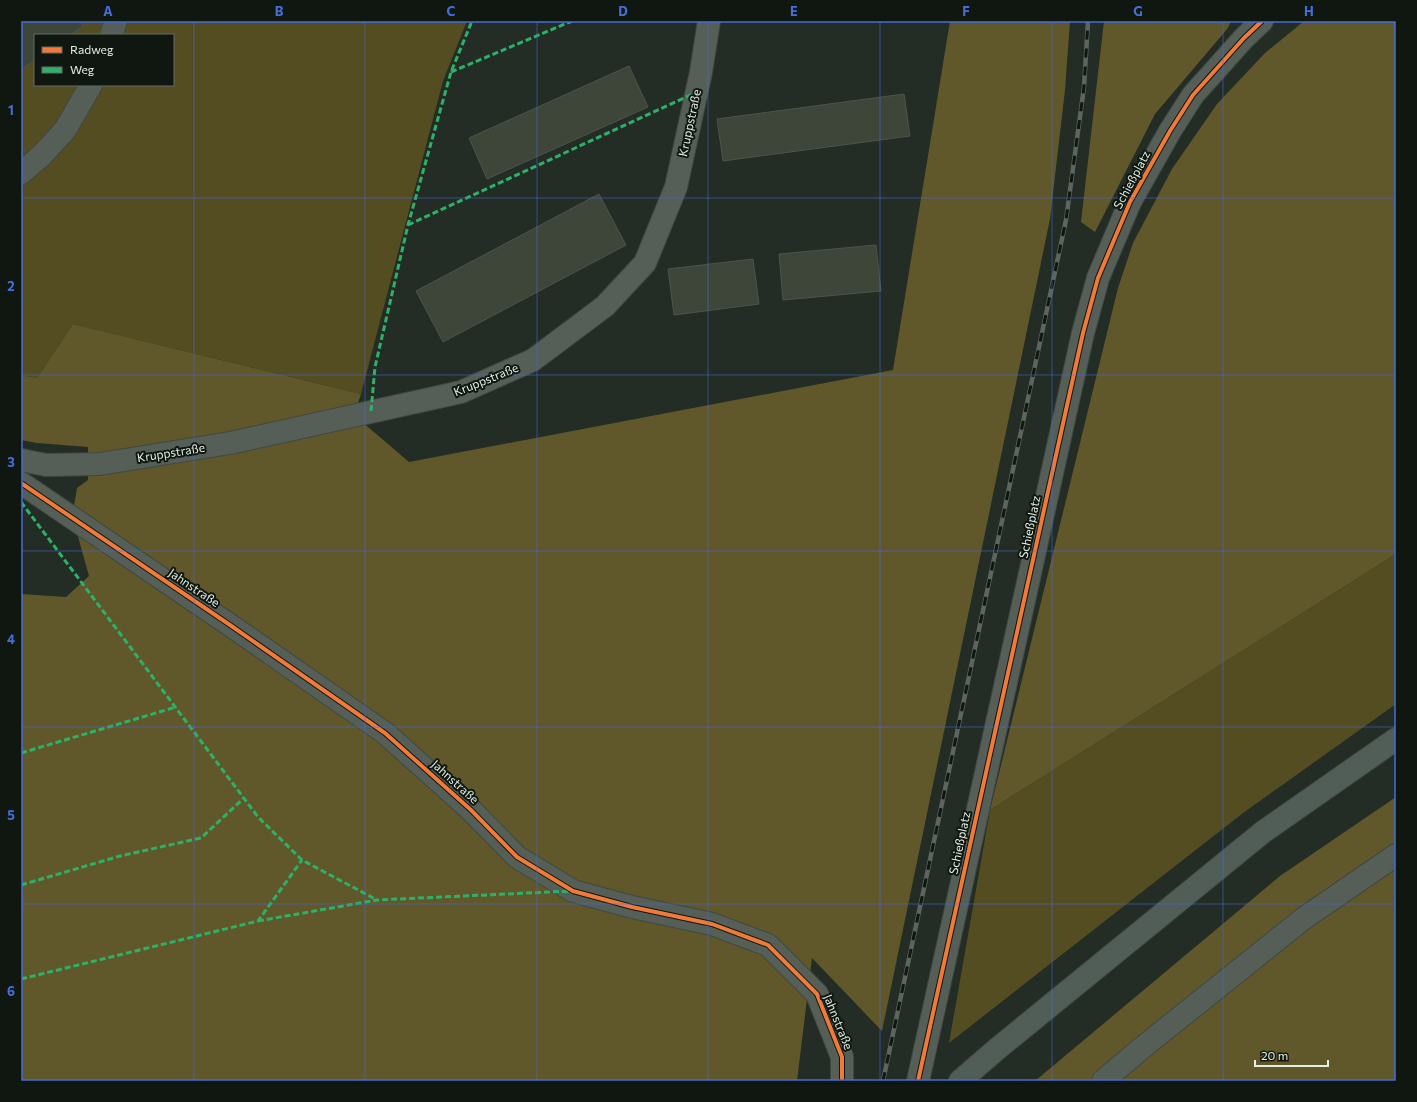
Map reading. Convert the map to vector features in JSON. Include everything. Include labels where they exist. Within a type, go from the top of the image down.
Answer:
[{"type":"main road","points":[[960,1081],[996,1049],[1263,832],[1396,739]]},
{"type":"street","points":[[111,34],[116,21]]},
{"type":"street","name":"Kruppstraße","points":[[21,460],[46,465],[100,464],[230,443],[461,392],[533,360],[605,306],[645,263],[676,187],[702,72],[709,21]]},
{"type":"street","name":"Schießplatz","points":[[918,1081],[1082,340],[1098,278],[1130,202],[1170,131],[1194,95],[1244,38],[1262,21]]},
{"type":"street","points":[[21,173],[41,156],[65,130],[90,86]]},
{"type":"street","name":"Jahnstraße","points":[[21,483],[230,624],[385,733],[471,810],[517,858],[573,891],[632,907],[712,924],[768,945],[817,994],[842,1057],[842,1081]]},
{"type":"street","points":[[1103,1081],[1143,1047],[1303,919],[1396,855]]},
{"type":"shaded area","points":[[21,21],[467,21],[443,81],[361,394],[73,324],[37,378],[21,375]]},
{"type":"shaded area","points":[[950,21],[1070,21],[1065,90],[1050,219],[882,1031],[812,958],[797,1081],[21,1081],[21,594],[66,597],[89,576],[77,533],[74,506],[77,488],[88,480],[88,447],[37,443],[21,440],[21,375],[37,378],[73,324],[361,394],[354,415],[409,462],[893,370]]},
{"type":"shaded area","points":[[1104,21],[1231,21],[1228,28],[1155,114],[1095,232],[1081,222]]},
{"type":"shaded area","points":[[1304,21],[1396,21],[1396,554],[990,810],[1118,288],[1133,243],[1172,169],[1217,104],[1265,53]]},
{"type":"shaded area","points":[[1396,554],[1396,704],[1243,813],[949,1043],[990,810]]},
{"type":"shaded area","points":[[1396,797],[1396,1081],[1035,1081],[1280,876]]},
{"type":"building","points":[[21,21],[79,21],[83,26],[71,34],[34,34],[34,61],[21,70]]},
{"type":"building","points":[[629,66],[648,107],[487,179],[469,138]]},
{"type":"building","points":[[904,94],[910,136],[723,161],[717,119]]},
{"type":"building","points":[[599,194],[626,245],[443,342],[416,291]]},
{"type":"building","points":[[876,245],[881,291],[783,300],[779,254]]},
{"type":"building","points":[[753,259],[759,304],[674,315],[668,269]]},
{"type":"railway","points":[[883,1081],[1066,220],[1084,87],[1088,21]]},
{"type":"marked path","points":[[371,411],[375,367],[408,225],[451,72],[472,21]]},
{"type":"marked path","points":[[451,72],[572,21]]},
{"type":"marked path","points":[[408,225],[697,92]]},
{"type":"marked path","points":[[21,502],[258,817],[302,860],[377,900]]},
{"type":"marked path","points":[[21,753],[176,707]]},
{"type":"marked path","points":[[21,885],[120,856],[201,838],[244,798]]},
{"type":"marked path","points":[[21,979],[258,921],[302,860]]},
{"type":"marked path","points":[[258,921],[377,900],[571,891]]},
{"type":"cycle path","points":[[918,1081],[1083,333],[1098,278],[1130,202],[1170,131],[1193,95],[1244,38],[1262,21]]},
{"type":"cycle path","points":[[21,483],[230,625],[385,733],[471,810],[517,857],[573,891],[632,907],[712,924],[768,945],[817,994],[842,1057],[842,1081]]}]
